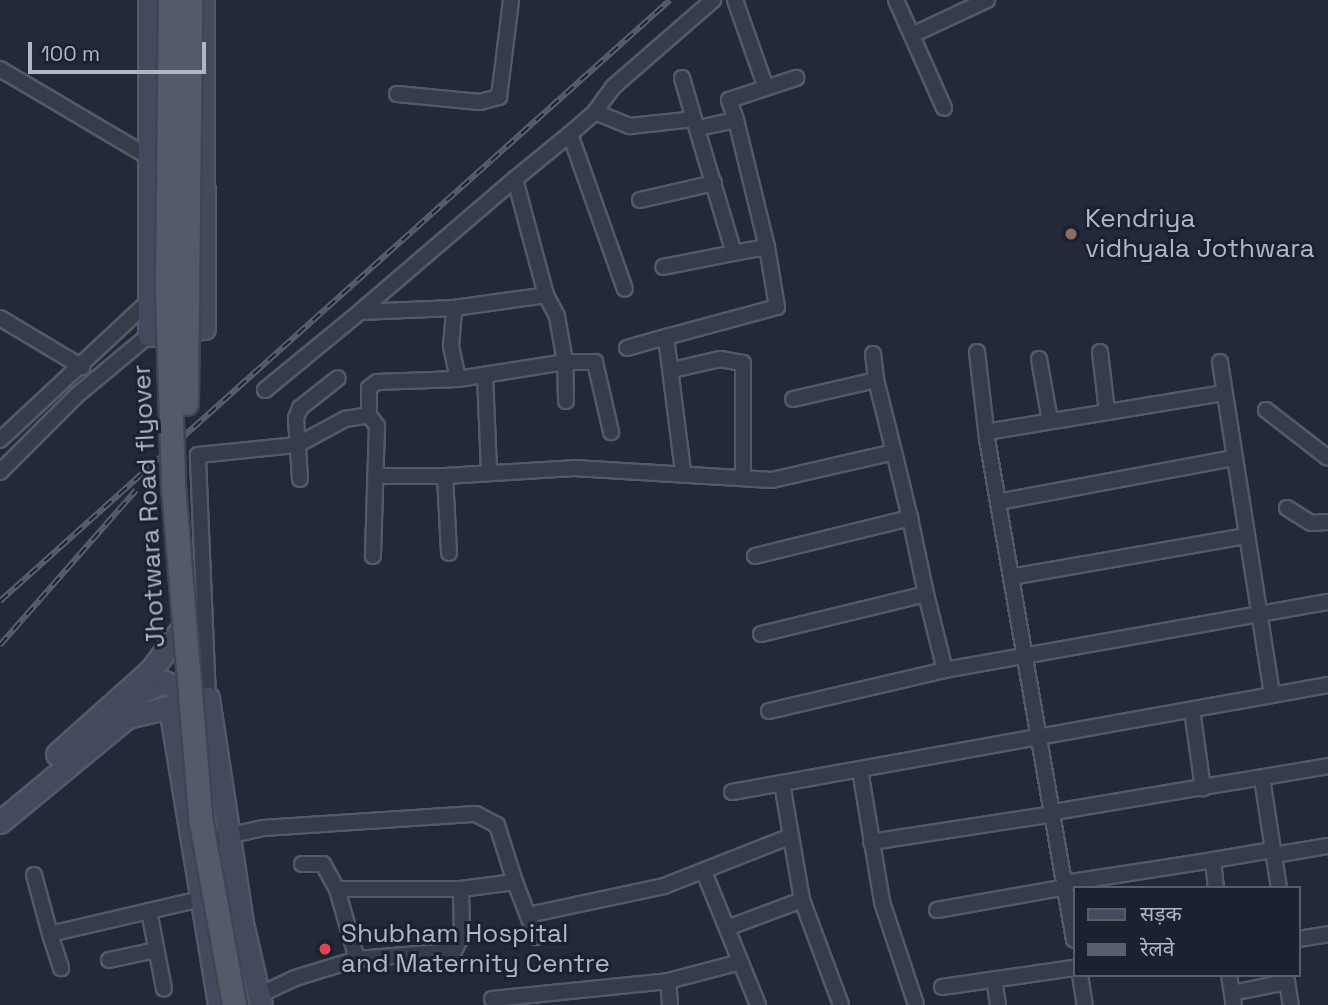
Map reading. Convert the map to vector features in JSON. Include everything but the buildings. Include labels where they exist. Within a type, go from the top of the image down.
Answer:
[{"type":"main road","name":"Jhotwara Road flyover","points":[[170,0],[167,292],[183,627],[199,695],[201,823],[234,1005]]},
{"type":"main road","name":"Jhotwara Road flyover","points":[[190,0],[185,351],[188,543],[210,809],[254,1002]]},
{"type":"street","points":[[149,0],[149,335]]},
{"type":"street","points":[[0,472],[77,395],[149,335],[204,328],[203,0]]},
{"type":"street","points":[[397,94],[480,102],[499,97],[511,0]]},
{"type":"street","points":[[265,390],[570,134],[595,112],[613,87],[713,0]]},
{"type":"street","points":[[735,0],[766,88]]},
{"type":"street","points":[[896,0],[944,108]]},
{"type":"street","points":[[912,35],[987,0]]},
{"type":"street","points":[[0,69],[149,157]]},
{"type":"street","points":[[682,78],[734,253]]},
{"type":"street","points":[[627,348],[776,307],[767,247],[729,100],[796,78]]},
{"type":"street","points":[[595,112],[620,125],[696,124],[736,120]]},
{"type":"street","points":[[570,134],[625,289]]},
{"type":"street","points":[[515,179],[546,295],[557,316],[565,362],[566,401]]},
{"type":"street","points":[[640,200],[714,183]]},
{"type":"street","points":[[663,267],[767,247]]},
{"type":"street","points":[[360,312],[454,308],[546,295]]},
{"type":"street","points":[[0,440],[82,367],[150,300]]},
{"type":"street","points":[[454,308],[451,346],[458,379]]},
{"type":"street","points":[[0,318],[82,367]]},
{"type":"street","points":[[666,337],[683,472]]},
{"type":"street","points":[[977,352],[986,432],[1072,928]]},
{"type":"street","points":[[1100,352],[1107,412]]},
{"type":"street","points":[[873,354],[876,380],[945,670]]},
{"type":"street","points":[[671,370],[720,359],[743,363],[743,477]]},
{"type":"street","points":[[1039,359],[1050,421]]},
{"type":"street","points":[[373,556],[377,426],[369,415],[369,388],[377,382],[458,379],[565,362],[595,362],[611,432]]},
{"type":"street","points":[[1220,362],[1272,695]]},
{"type":"street","points":[[485,375],[489,471]]},
{"type":"street","points":[[299,479],[297,445],[300,408],[338,378]]},
{"type":"street","points":[[793,399],[876,380]]},
{"type":"street","points":[[64,382],[77,395]]},
{"type":"street","points":[[986,432],[1223,393]]},
{"type":"street","points":[[1266,410],[1328,458]]},
{"type":"street","points":[[369,415],[345,419],[297,445],[198,455],[199,695],[227,836],[254,1002],[295,978],[357,959],[454,951],[461,935],[461,888]]},
{"type":"street","points":[[375,476],[445,476],[489,471],[683,472],[772,480],[894,452]]},
{"type":"street","points":[[998,502],[1233,458]]},
{"type":"street","points":[[445,476],[449,553]]},
{"type":"street","points":[[1287,508],[1311,523],[1328,522]]},
{"type":"street","points":[[755,556],[910,518]]},
{"type":"street","points":[[1011,577],[1246,536]]},
{"type":"street","points":[[761,634],[926,594]]},
{"type":"street","points":[[769,711],[945,670],[1259,618],[1328,602]]},
{"type":"street","points":[[0,805],[151,670],[183,627]]},
{"type":"street","points":[[113,703],[164,682],[199,695]]},
{"type":"street","points":[[732,792],[1328,685]]},
{"type":"street","points":[[0,822],[127,717],[170,708],[199,695]]},
{"type":"street","points":[[170,708],[219,1005]]},
{"type":"street","points":[[1192,710],[1203,788]]},
{"type":"street","points":[[871,842],[1328,766]]},
{"type":"street","points":[[860,769],[882,902],[916,1005]]},
{"type":"street","points":[[1262,778],[1279,886]]},
{"type":"street","points":[[782,783],[802,900],[841,1005]]},
{"type":"street","points":[[192,844],[263,828],[476,814],[497,825],[536,937]]},
{"type":"street","points":[[528,915],[598,902],[704,872],[791,836]]},
{"type":"street","points":[[937,910],[1213,860],[1328,846]]},
{"type":"street","points":[[1213,860],[1216,886]]},
{"type":"street","points":[[302,864],[323,864],[337,889],[357,959]]},
{"type":"street","points":[[704,872],[758,1005]]},
{"type":"street","points":[[34,874],[61,968]]},
{"type":"street","points":[[337,889],[461,888],[515,882]]},
{"type":"street","points":[[50,934],[201,899]]},
{"type":"street","points":[[727,928],[802,900]]},
{"type":"street","points":[[149,911],[164,989]]},
{"type":"street","points":[[1300,939],[1328,934]]},
{"type":"street","points":[[109,960],[156,950]]},
{"type":"street","points":[[492,999],[668,981],[741,962]]},
{"type":"street","points":[[942,987],[1072,968]]},
{"type":"street","points":[[1080,977],[1085,1005]]},
{"type":"street","points":[[1229,977],[1233,999],[1277,984],[1282,977]]},
{"type":"street","points":[[1284,977],[1291,1005]]},
{"type":"street","points":[[994,978],[998,1005]]},
{"type":"street","points":[[668,981],[670,1005]]},
{"type":"railway","points":[[0,601],[670,0]]},
{"type":"railway","points":[[0,645],[136,490]]},
{"type":"place","name":"Kendriya vidhyala Jothwara","points":[[1071,234]]},
{"type":"place","name":"Shubham Hospital and Maternity Centre","points":[[325,949]]}]
